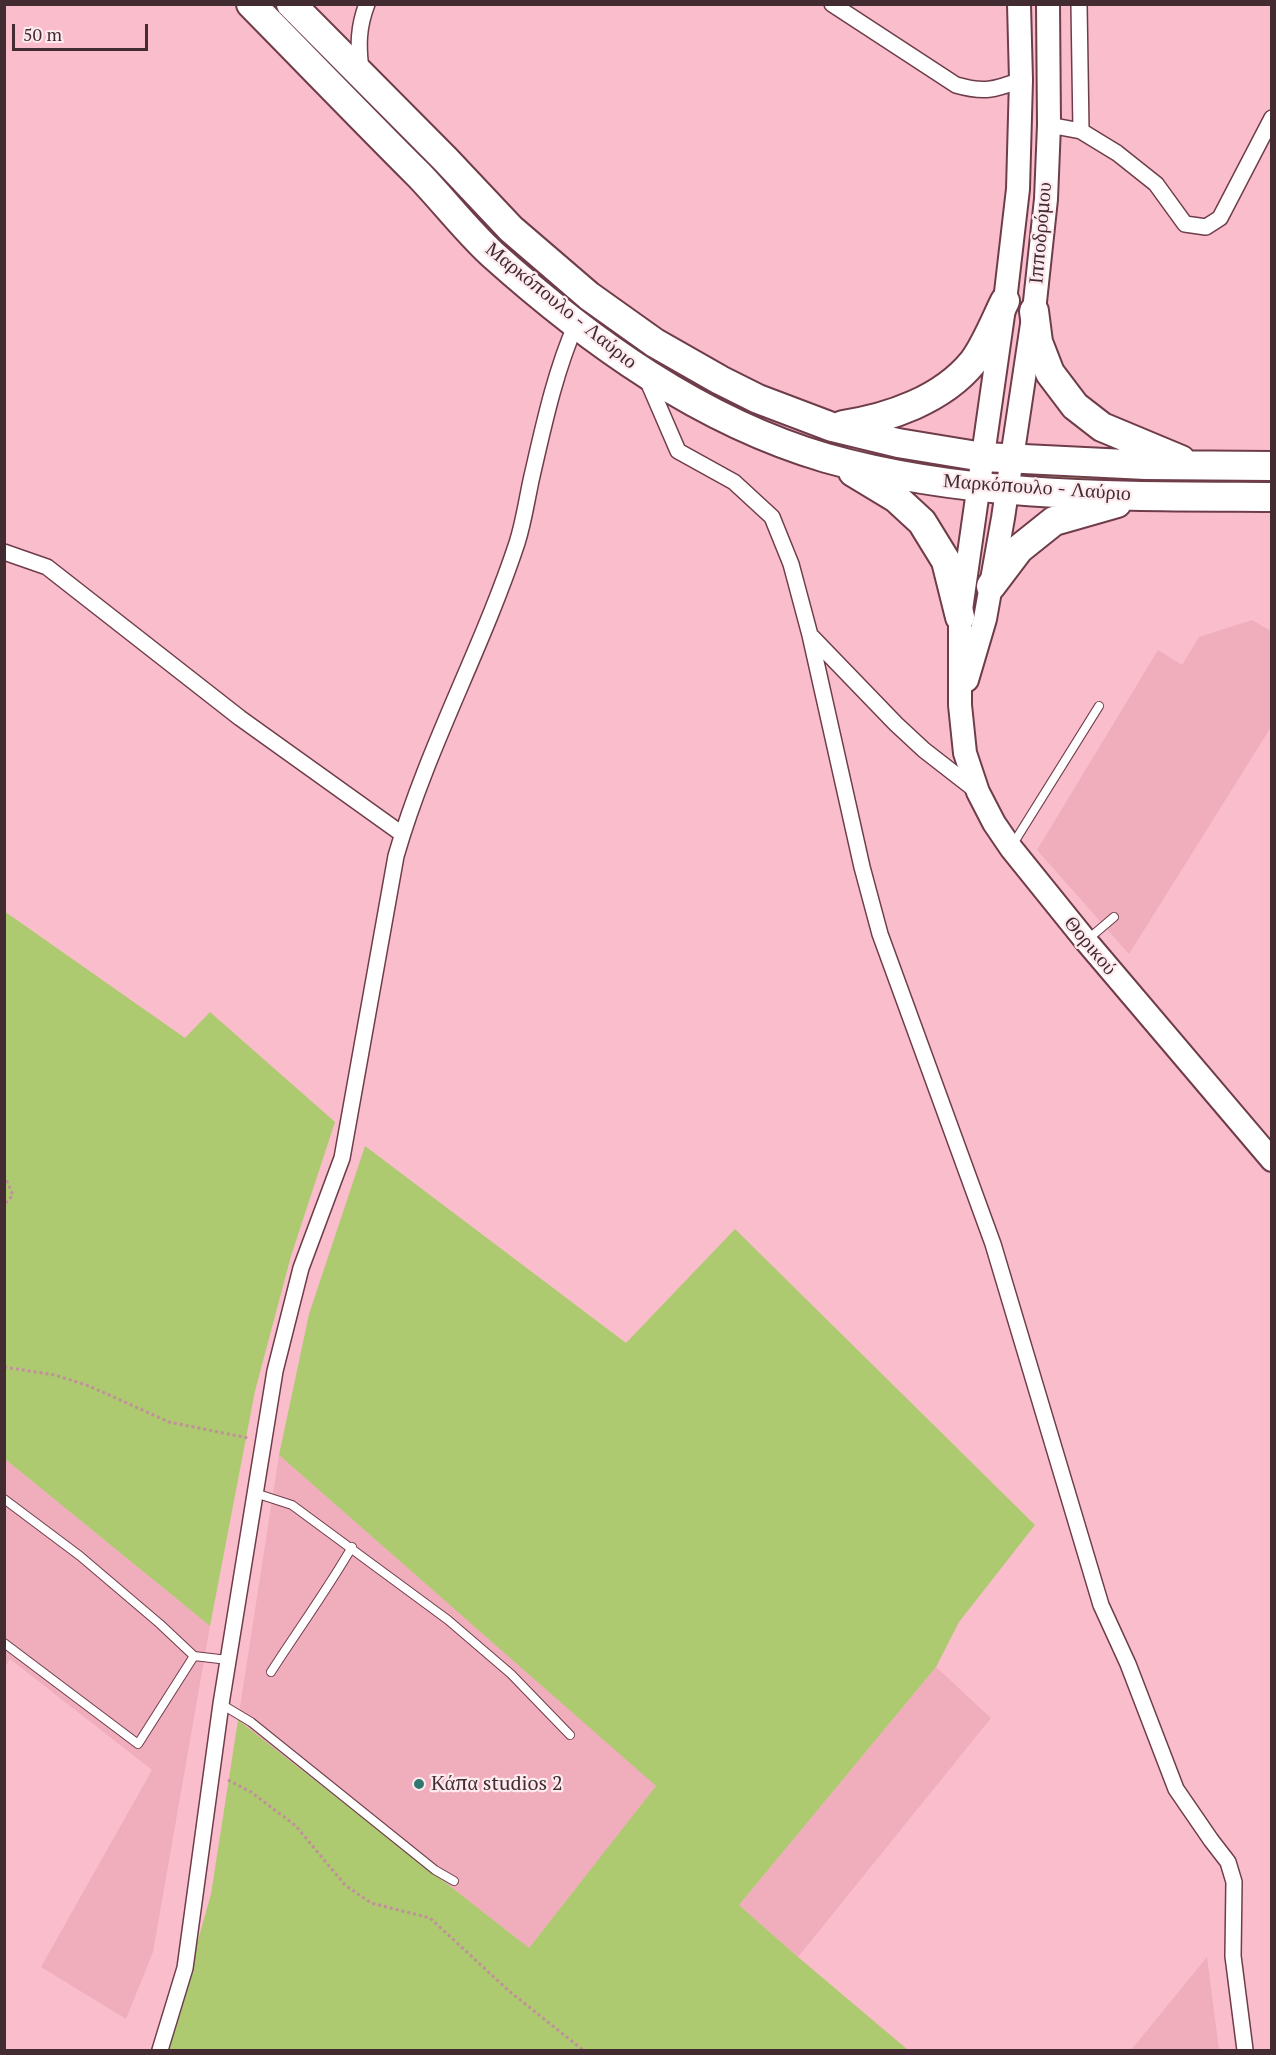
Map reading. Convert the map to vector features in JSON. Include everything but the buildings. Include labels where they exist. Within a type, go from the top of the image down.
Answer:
[{"type":"highway","name":"Μαρκόπουλο - Λαύριο","points":[[251,4],[491,252],[576,324],[644,374],[760,434],[825,457],[894,474],[979,488],[1147,496],[1272,497]]},
{"type":"highway","name":"Μαρκόπουλο - Λαύριο","points":[[291,4],[511,229],[589,296],[655,343],[758,399],[832,427],[898,443],[983,457],[1272,466]]},
{"type":"highway","points":[[832,427],[874,420],[941,391],[973,362],[1005,301]]},
{"type":"highway","points":[[1034,311],[1038,342],[1050,373],[1075,406],[1102,427],[1194,465]]},
{"type":"highway","points":[[825,457],[896,498],[922,522],[946,561],[960,616]]},
{"type":"highway","points":[[991,586],[1019,549],[1054,521],[1147,496]]},
{"type":"main road","name":"Ιπποδρόμου","points":[[979,488],[1018,189],[1021,81],[1019,4]]},
{"type":"main road","name":"Ιπποδρόμου","points":[[1007,490],[1034,311],[1046,199],[1050,126],[1048,4]]},
{"type":"main road","name":"Θορικού","points":[[979,488],[960,616],[960,705],[965,753],[978,792],[994,823],[1011,848],[1086,941],[1272,1160]]},
{"type":"main road","name":"Θορικού","points":[[960,705],[985,620],[1007,490]]},
{"type":"street","points":[[361,76],[358,46],[360,21],[367,4]]},
{"type":"street","points":[[832,4],[956,85],[974,90],[993,90],[1021,81]]},
{"type":"street","points":[[1079,4],[1081,130]]},
{"type":"street","points":[[1050,126],[1081,130],[1117,153],[1156,184],[1185,224],[1206,227],[1220,218],[1272,118]]},
{"type":"street","points":[[160,2050],[185,1968],[221,1704],[274,1371],[301,1268],[342,1158],[396,856],[408,814],[492,610],[518,540],[562,356],[576,324]]},
{"type":"street","points":[[644,374],[678,452],[734,482],[772,517],[791,564],[810,635],[862,867],[880,934],[993,1244],[1101,1605],[1128,1664],[1176,1789],[1228,1862],[1234,1882],[1233,1956],[1245,2050]]},
{"type":"street","points":[[4,552],[47,567],[240,718],[402,834]]},
{"type":"street","points":[[810,635],[896,724],[924,750],[978,792]]},
{"type":"lane","points":[[1011,848],[1100,706]]},
{"type":"lane","points":[[1086,941],[1114,916]]},
{"type":"lane","points":[[255,1493],[292,1505],[448,1620],[511,1674],[570,1735]]},
{"type":"lane","points":[[4,1499],[80,1556],[194,1656],[228,1660]]},
{"type":"lane","points":[[271,1672],[352,1548]]},
{"type":"lane","points":[[4,1643],[138,1744],[194,1656]]},
{"type":"lane","points":[[221,1704],[251,1722],[435,1870],[454,1881]]},
{"type":"path","points":[[4,1175],[13,1195],[4,1205]]},
{"type":"path","points":[[4,1367],[56,1375],[89,1386],[169,1422],[264,1441]]},
{"type":"path","points":[[213,1772],[251,1792],[296,1826],[345,1885],[362,1897],[371,1903],[430,1918],[509,1991],[583,2050]]},
{"type":"shaded area","points":[[1252,620],[1271,631],[1271,727],[1129,954],[1037,850],[1158,650],[1182,665],[1199,637]]},
{"type":"shaded area","points":[[279,1455],[657,1786],[529,1948],[238,1720]]},
{"type":"shaded area","points":[[5,1459],[210,1626],[153,1952],[126,2019],[41,1967],[152,1770],[10,1659],[5,1667]]},
{"type":"shaded area","points":[[936,1667],[991,1718],[798,1957],[739,1905]]},
{"type":"shaded area","points":[[1207,1957],[1219,2050],[1131,2050]]},
{"type":"green space","points":[[1028,474],[1271,479],[1271,487],[1028,482]]},
{"type":"green space","points":[[4,911],[185,1038],[210,1012],[335,1122],[291,1256],[255,1391],[210,1626],[5,1459]]},
{"type":"green space","points":[[365,1146],[626,1343],[735,1229],[1035,1525],[959,1622],[936,1667],[739,1905],[908,2050],[167,2050],[211,1894],[238,1720],[529,1948],[656,1786],[279,1455],[309,1314]]},
{"type":"place","name":"Κάπα studios 2","points":[[419,1784]]}]
